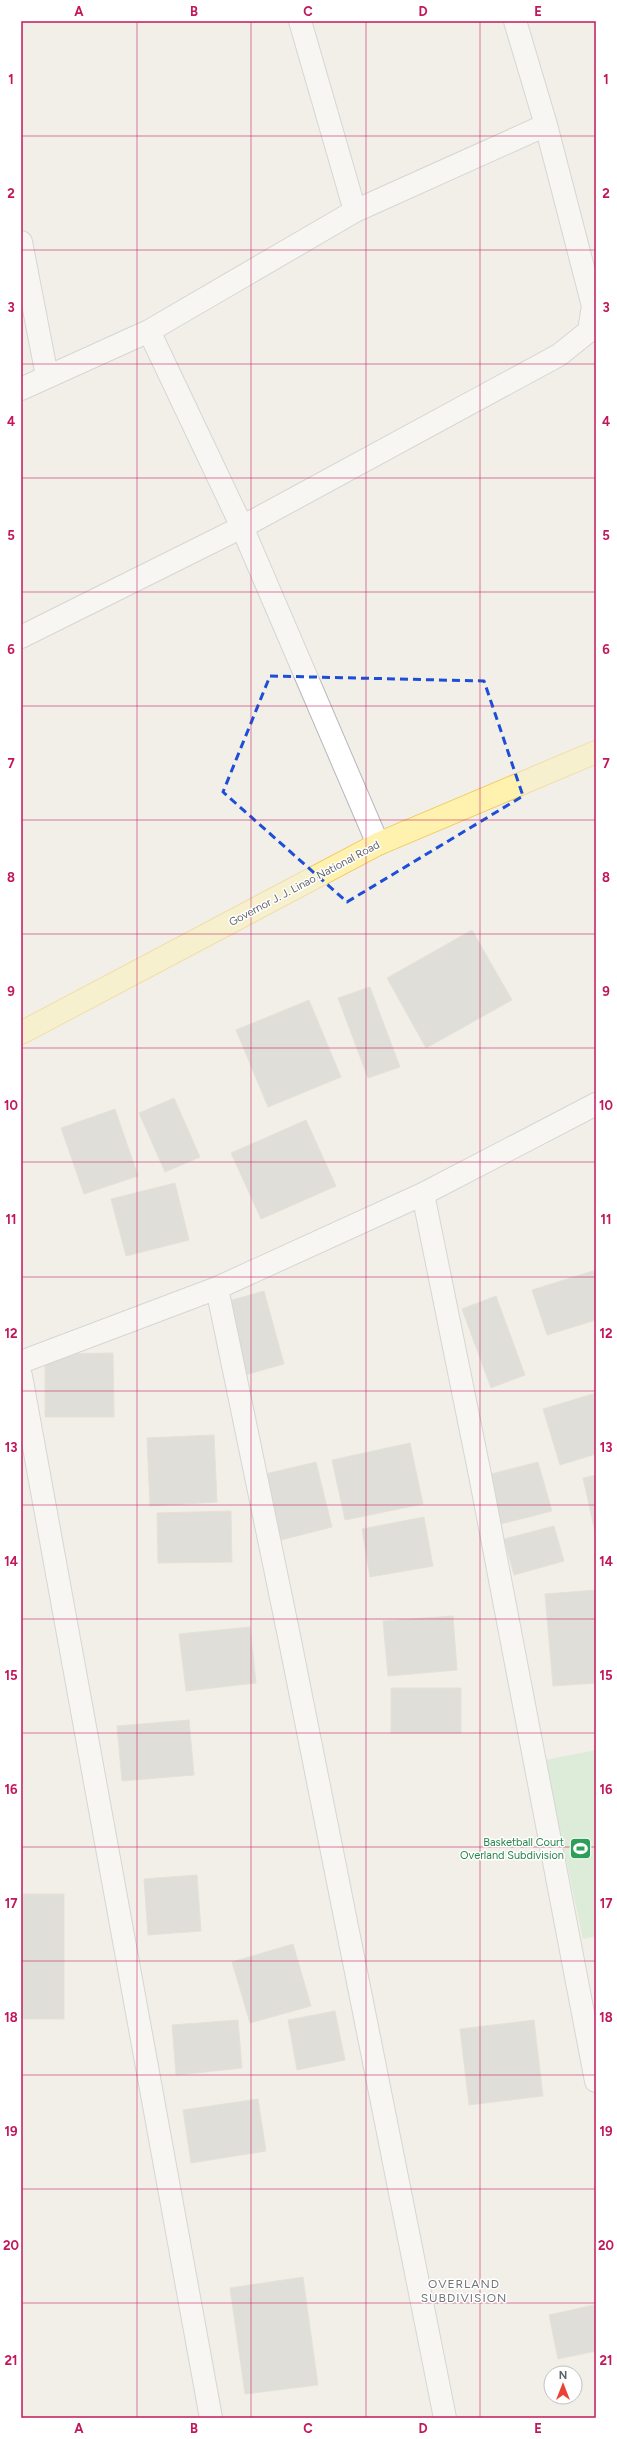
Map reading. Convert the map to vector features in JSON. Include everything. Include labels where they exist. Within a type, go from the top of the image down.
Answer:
[{"type":"main road","name":"Governor J. J. Linao National Road","points":[[21,1033],[378,844],[596,752]]},
{"type":"street","points":[[300,21],[355,210]]},
{"type":"street","points":[[21,637],[242,527],[559,355],[589,331],[593,306],[546,125],[516,21]]},
{"type":"street","points":[[21,389],[149,331],[355,210],[546,125]]},
{"type":"street","points":[[21,242],[47,376]]},
{"type":"street","points":[[149,331],[242,527],[378,844]]},
{"type":"street","points":[[21,1362],[217,1288],[423,1194],[596,1104]]},
{"type":"street","points":[[423,1194],[480,1475],[596,2081]]},
{"type":"street","points":[[217,1288],[292,1652],[445,2418]]},
{"type":"street","points":[[21,1376],[211,2418]]},
{"type":"highlighted area","points":[[270,676],[484,681],[523,796],[347,902],[223,792]]},
{"type":"green space","name":"Basketball Court Overland Subdivision","points":[[596,1750],[596,1936],[583,1939],[545,1760]]},
{"type":"building","points":[[472,930],[512,1000],[426,1048],[387,978]]},
{"type":"building","points":[[370,987],[400,1067],[368,1078],[338,998]]},
{"type":"building","points":[[309,1000],[341,1077],[268,1107],[236,1030]]},
{"type":"building","points":[[174,1098],[200,1157],[165,1172],[139,1113]]},
{"type":"building","points":[[115,1109],[138,1176],[84,1194],[61,1128]]},
{"type":"building","points":[[306,1120],[336,1186],[261,1219],[231,1153]]},
{"type":"building","points":[[175,1183],[189,1240],[126,1256],[111,1199]]},
{"type":"building","points":[[596,1270],[596,1320],[547,1335],[532,1290]]},
{"type":"building","points":[[264,1291],[284,1364],[245,1375],[225,1302]]},
{"type":"building","points":[[496,1296],[525,1375],[491,1388],[462,1309]]},
{"type":"building","points":[[113,1353],[114,1417],[45,1417],[45,1354]]},
{"type":"building","points":[[596,1393],[596,1454],[560,1465],[543,1409]]},
{"type":"building","points":[[214,1435],[217,1502],[150,1506],[147,1438]]},
{"type":"building","points":[[410,1443],[423,1504],[345,1520],[332,1460]]},
{"type":"building","points":[[316,1462],[332,1527],[277,1541],[261,1475]]},
{"type":"building","points":[[538,1462],[552,1511],[501,1524],[487,1475]]},
{"type":"building","points":[[596,1475],[596,1536],[583,1478]]},
{"type":"building","points":[[231,1511],[232,1562],[158,1563],[157,1513]]},
{"type":"building","points":[[424,1517],[433,1566],[370,1577],[362,1529]]},
{"type":"building","points":[[554,1526],[564,1561],[514,1575],[504,1539]]},
{"type":"building","points":[[596,1590],[596,1683],[553,1686],[545,1594]]},
{"type":"building","points":[[453,1616],[457,1670],[388,1676],[383,1621]]},
{"type":"building","points":[[250,1627],[256,1683],[186,1691],[179,1634]]},
{"type":"building","points":[[391,1688],[461,1688],[461,1733],[391,1733]]},
{"type":"building","points":[[189,1720],[194,1775],[122,1781],[117,1726]]},
{"type":"building","points":[[197,1875],[201,1931],[148,1935],[144,1879]]},
{"type":"building","points":[[21,1894],[64,1894],[64,2019],[21,2019]]},
{"type":"building","points":[[293,1944],[311,2006],[250,2023],[232,1962]]},
{"type":"building","points":[[335,2011],[345,2060],[297,2070],[288,2020]]},
{"type":"building","points":[[238,2020],[242,2068],[176,2075],[172,2025]]},
{"type":"building","points":[[534,2020],[543,2096],[469,2105],[460,2029]]},
{"type":"building","points":[[258,2099],[266,2151],[191,2163],[183,2110]]},
{"type":"building","points":[[303,2277],[318,2385],[245,2394],[230,2288]]},
{"type":"building","points":[[594,2305],[596,2351],[558,2359],[549,2315]]},
{"type":"place","name":"Basketball Court Overland Subdivision","points":[[580,1848]]},
{"type":"district","name":"OVERLAND SUBDIVISION","points":[[464,2291]]}]
